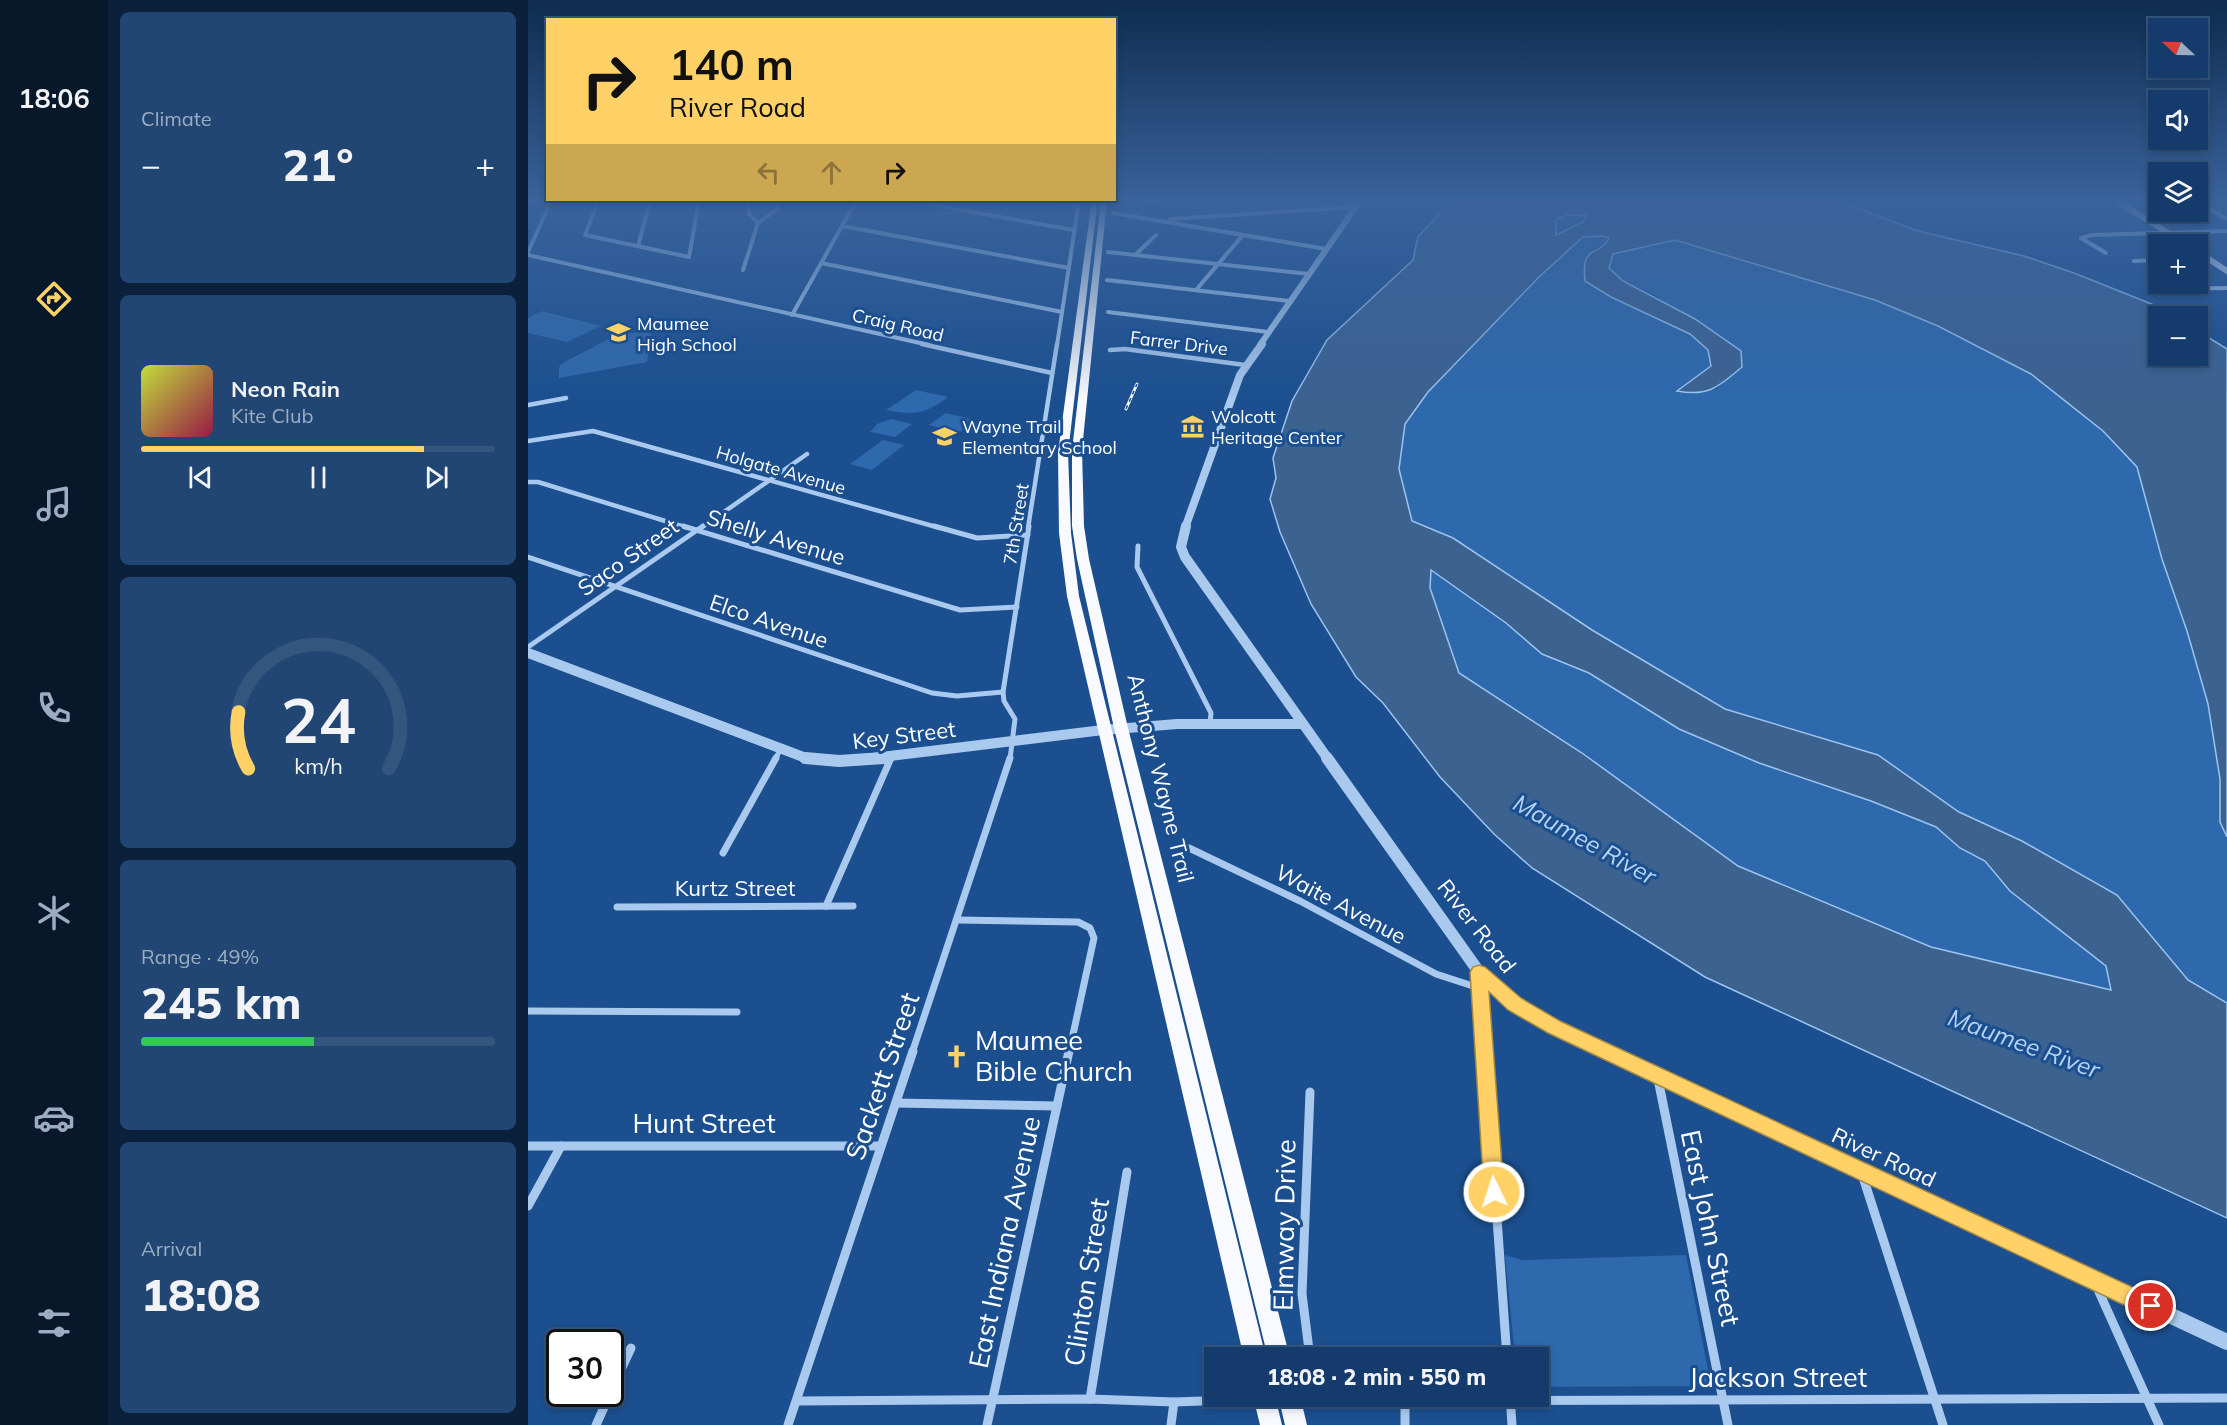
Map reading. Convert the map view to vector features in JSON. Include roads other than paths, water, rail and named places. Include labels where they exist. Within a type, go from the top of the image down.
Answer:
[{"type":"highway","name":"Anthony Wayne Trail","points":[[1087,268],[1063,453],[1065,532],[1073,596],[1103,730],[1140,874],[1252,1347]]},
{"type":"highway","name":"Anthony Wayne Trail","points":[[1100,268],[1077,450],[1078,526],[1090,600],[1276,1347]]},
{"type":"highway","points":[[1267,1407],[1271,1425]]},
{"type":"highway","points":[[1292,1407],[1296,1425]]},
{"type":"street","name":"Craig Road","points":[[590,268],[1052,373]]},
{"type":"street","points":[[792,315],[818,268]]},
{"type":"street","points":[[843,268],[1062,312]]},
{"type":"street","name":"7th Street","points":[[1004,692],[1069,268]]},
{"type":"street","points":[[1196,290],[1215,268]]},
{"type":"street","points":[[1250,268],[1309,274]]},
{"type":"street","name":"River Road","points":[[1313,268],[1245,365],[1192,503],[1181,547],[1185,556],[1479,972],[1500,994],[1530,1014],[1657,1076],[2227,1342]]},
{"type":"street","points":[[1107,280],[1289,301]]},
{"type":"street","points":[[2208,289],[2227,288]]},
{"type":"street","points":[[1108,312],[1268,332]]},
{"type":"street","name":"Farrer Drive","points":[[1110,350],[1125,349],[1245,365]]},
{"type":"street","points":[[528,405],[567,398]]},
{"type":"street","name":"Holgate Avenue","points":[[528,441],[593,431],[976,538],[1028,535]]},
{"type":"street","name":"Saco Street","points":[[528,647],[807,454]]},
{"type":"street","name":"Shelly Avenue","points":[[528,482],[538,482],[960,610],[1017,607]]},
{"type":"street","points":[[1138,546],[1137,567],[1211,713],[1210,724]]},
{"type":"street","name":"Elco Avenue","points":[[528,557],[932,693],[957,696],[1004,692]]},
{"type":"street","name":"Key Street","points":[[528,653],[806,758],[827,761],[891,758],[1121,728],[1210,724],[1303,724]]},
{"type":"street","points":[[1004,692],[1004,700],[1015,719],[1013,741]]},
{"type":"street","name":"Sackett Street","points":[[788,1425],[1009,764],[1013,741]]},
{"type":"street","points":[[723,853],[782,748]]},
{"type":"street","points":[[826,906],[891,758]]},
{"type":"street","name":"Waite Avenue","points":[[1189,848],[1309,905],[1436,974],[1479,988]]},
{"type":"street","name":"Kurtz Street","points":[[617,907],[853,906]]},
{"type":"street","name":"East Indiana Avenue","points":[[957,920],[1074,922],[1090,928],[1094,938],[987,1425]]},
{"type":"street","points":[[1479,972],[1506,1347]]},
{"type":"street","points":[[528,1011],[737,1012]]},
{"type":"street","name":"East John Street","points":[[1657,1076],[1728,1425]]},
{"type":"street","name":"Elmway Drive","points":[[1309,1347],[1302,1284],[1310,1092]]},
{"type":"street","points":[[896,1102],[1057,1106]]},
{"type":"street","name":"Hunt Street","points":[[528,1146],[881,1146]]},
{"type":"street","points":[[528,1206],[561,1146]]},
{"type":"street","points":[[1862,1171],[1943,1425]]},
{"type":"street","name":"Clinton Street","points":[[1089,1399],[1127,1172]]},
{"type":"street","points":[[2093,1280],[2158,1425]]},
{"type":"street","points":[[624,1363],[631,1348]]},
{"type":"street","name":"Jackson Street","points":[[1549,1398],[2227,1398]]},
{"type":"street","points":[[797,1401],[1089,1399],[1204,1401]]},
{"type":"street","points":[[1171,1425],[1174,1402]]},
{"type":"street","points":[[596,1425],[604,1407]]},
{"type":"street","points":[[1405,1407],[1405,1425]]},
{"type":"street","points":[[1511,1407],[1512,1425]]},
{"type":"water","name":"Maumee River","points":[[1405,268],[1549,268],[1428,392],[1405,424],[1399,469],[1412,521],[1453,538],[1592,630],[1725,709],[1878,755],[1959,812],[2022,841],[2117,895],[2188,980],[2227,1003],[2227,1218],[1705,977],[1532,868],[1494,834],[1440,777],[1383,703],[1356,677],[1311,604],[1280,532],[1270,499],[1276,478],[1273,458],[1292,401],[1327,340]],"holes":[[[1431,570],[1506,623],[1542,654],[1589,673],[1679,729],[1759,763],[1871,801],[1936,827],[1960,848],[1985,861],[2010,891],[2106,966],[2111,990],[1931,947],[1738,866],[1582,753],[1459,673],[1430,588]]]},
{"type":"water","points":[[1584,268],[1609,268],[1623,281],[1695,319],[1741,351],[1742,367],[1720,385],[1706,391],[1677,391],[1711,366],[1708,350],[1690,334],[1611,297],[1585,281]]},
{"type":"water","points":[[1767,268],[2058,268],[2156,306],[2148,306],[2148,366],[2208,366],[2208,337],[2227,349],[2227,837],[2220,822],[2220,779],[2208,704],[2187,631],[2162,559],[2137,467],[2103,431],[2031,374],[1938,326],[1875,300]]},
{"type":"railway","points":[[1126,409],[1137,384]]},
{"type":"place","name":"Maumee High School","points":[[619,333]]},
{"type":"place","name":"Wolcott Heritage Center","points":[[1193,426]]},
{"type":"place","name":"Wayne Trail Elementary School","points":[[944,436]]},
{"type":"place","name":"Maumee Bible Church","points":[[957,1056]]}]
